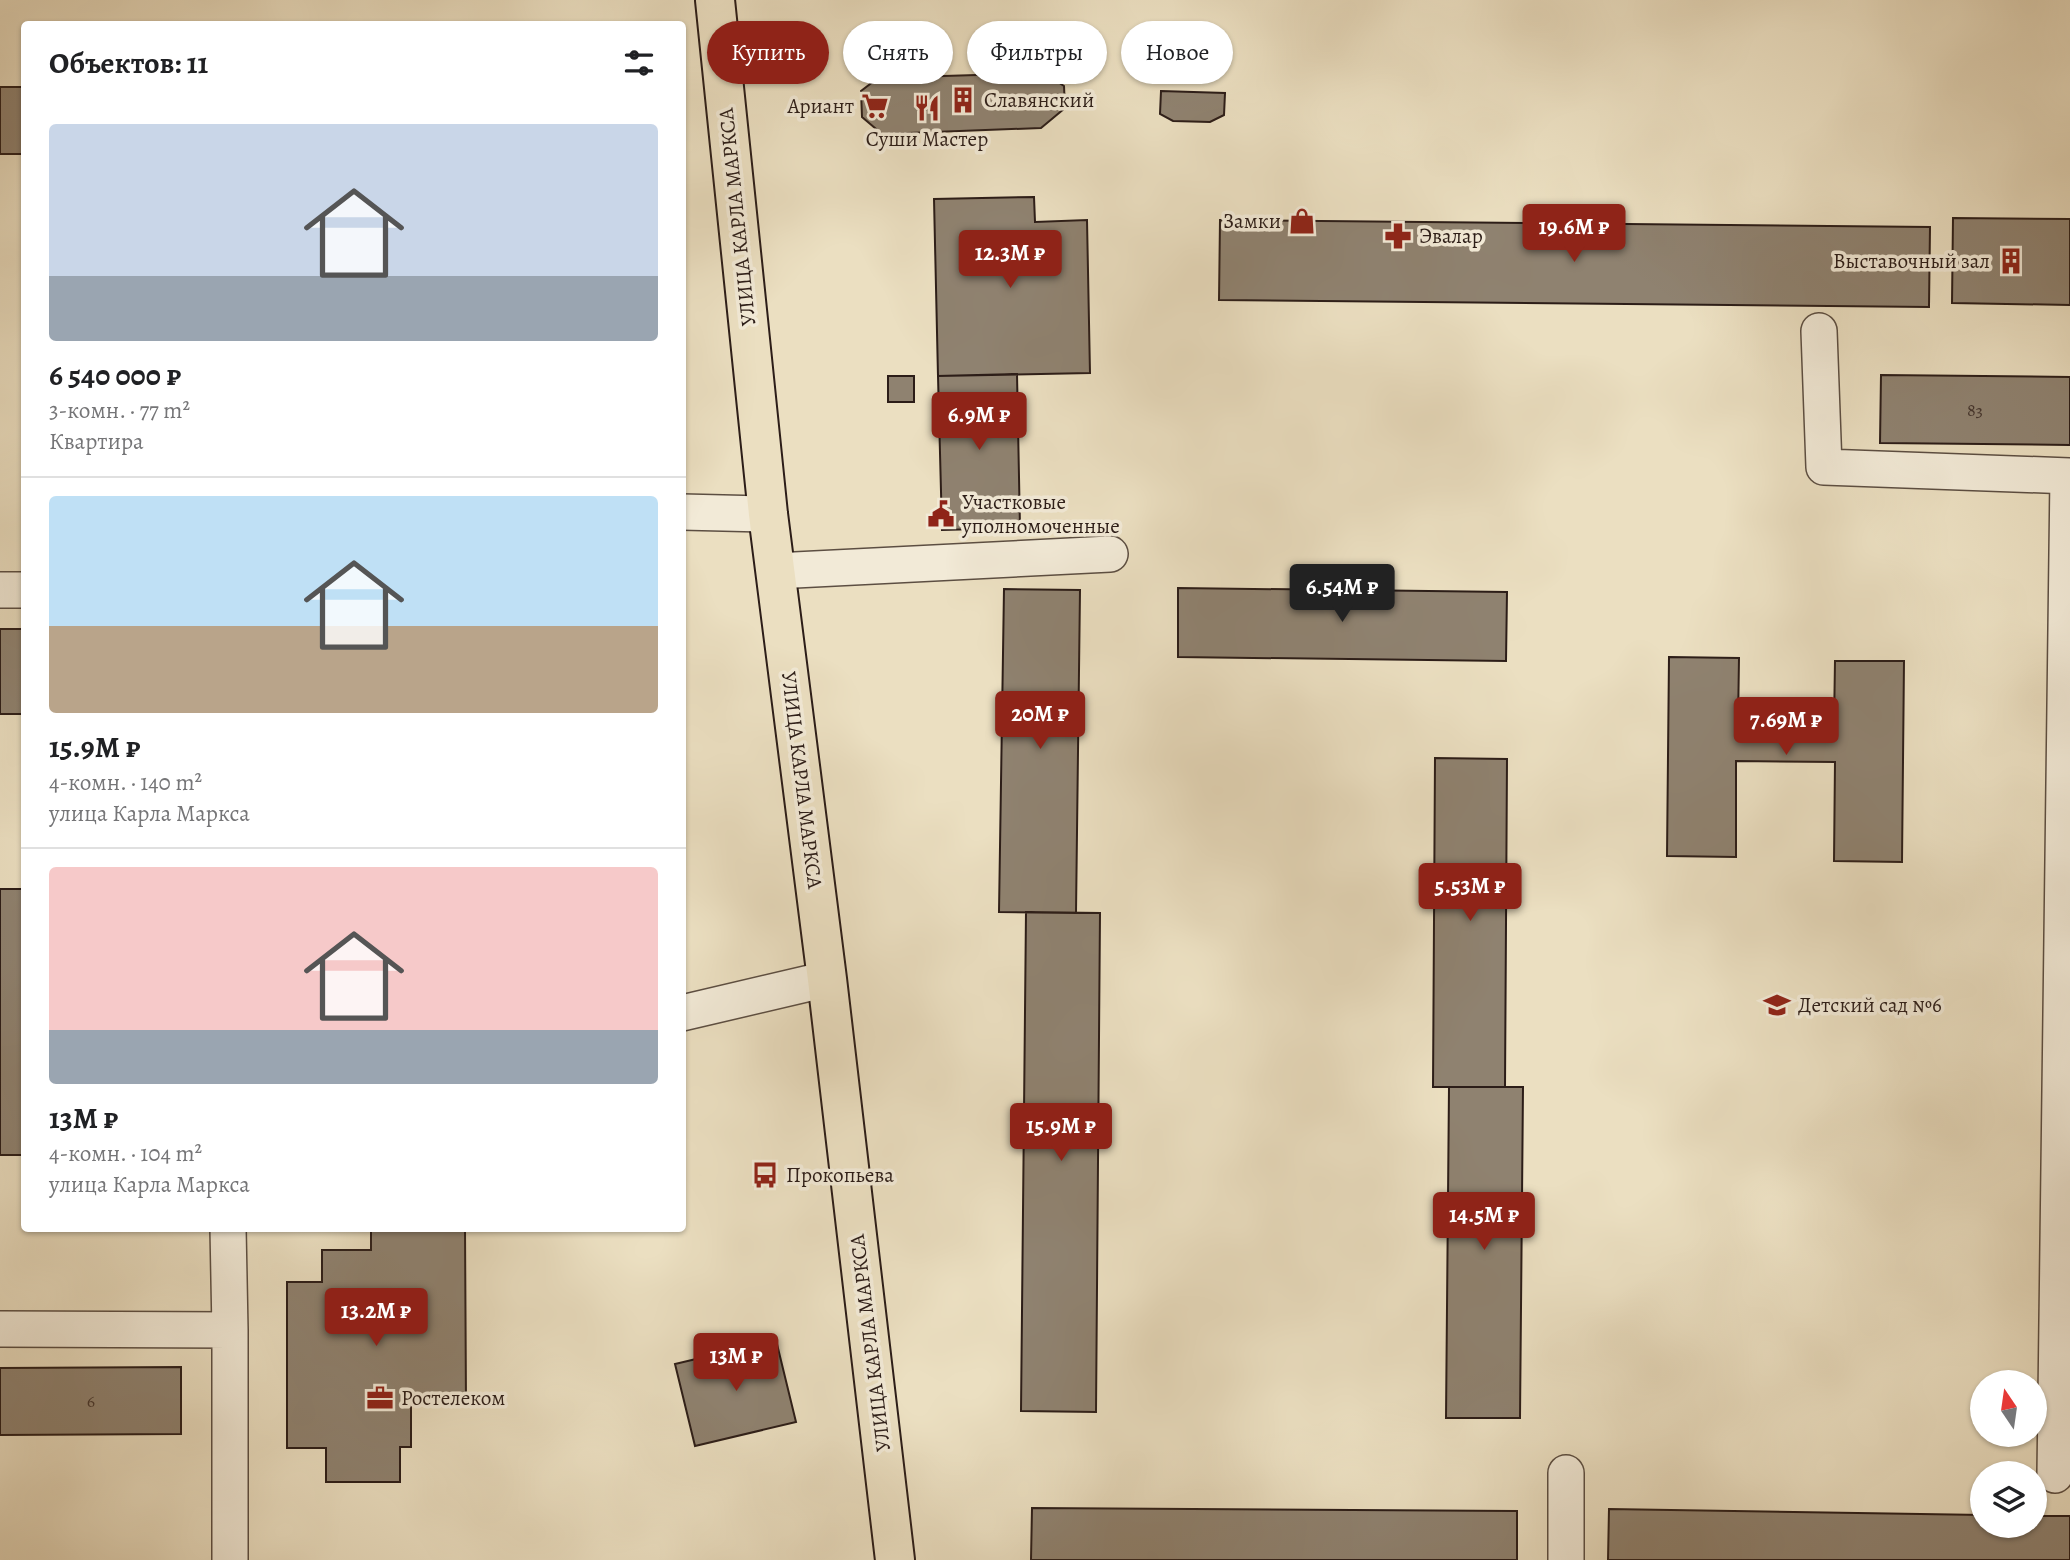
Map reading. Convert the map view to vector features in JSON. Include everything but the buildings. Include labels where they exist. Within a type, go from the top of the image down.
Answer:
[{"type":"main road","name":"УЛИЦА КАРЛА МАРКСА","points":[[715,0],[768,514],[827,979],[895,1560]]},
{"type":"lane","points":[[1819,331],[1824,467],[2069,476],[2055,1475]]},
{"type":"lane","points":[[686,512],[768,514]]},
{"type":"lane","points":[[775,571],[1110,554]]},
{"type":"lane","points":[[0,590],[21,590]]},
{"type":"lane","points":[[686,1012],[827,979]]},
{"type":"lane","points":[[228,1232],[230,1560]]},
{"type":"lane","points":[[0,1329],[230,1330]]},
{"type":"lane","points":[[1566,1473],[1566,1560]]},
{"type":"place","name":"Славянский","points":[[963,100]]},
{"type":"place","name":"Ариант","points":[[875,106]]},
{"type":"place","name":"Суши Мастер","points":[[927,108]]},
{"type":"place","name":"Замки","points":[[1302,221]]},
{"type":"place","name":"Эвалар","points":[[1398,236]]},
{"type":"place","name":"Выставочный зал","points":[[2011,261]]},
{"type":"place","name":"Участковые уполномоченные","points":[[941,514]]},
{"type":"place","name":"Детский сад №6","points":[[1777,1005]]},
{"type":"place","name":"Прокопьева","points":[[765,1175]]},
{"type":"place","name":"Ростелеком","points":[[380,1398]]}]
